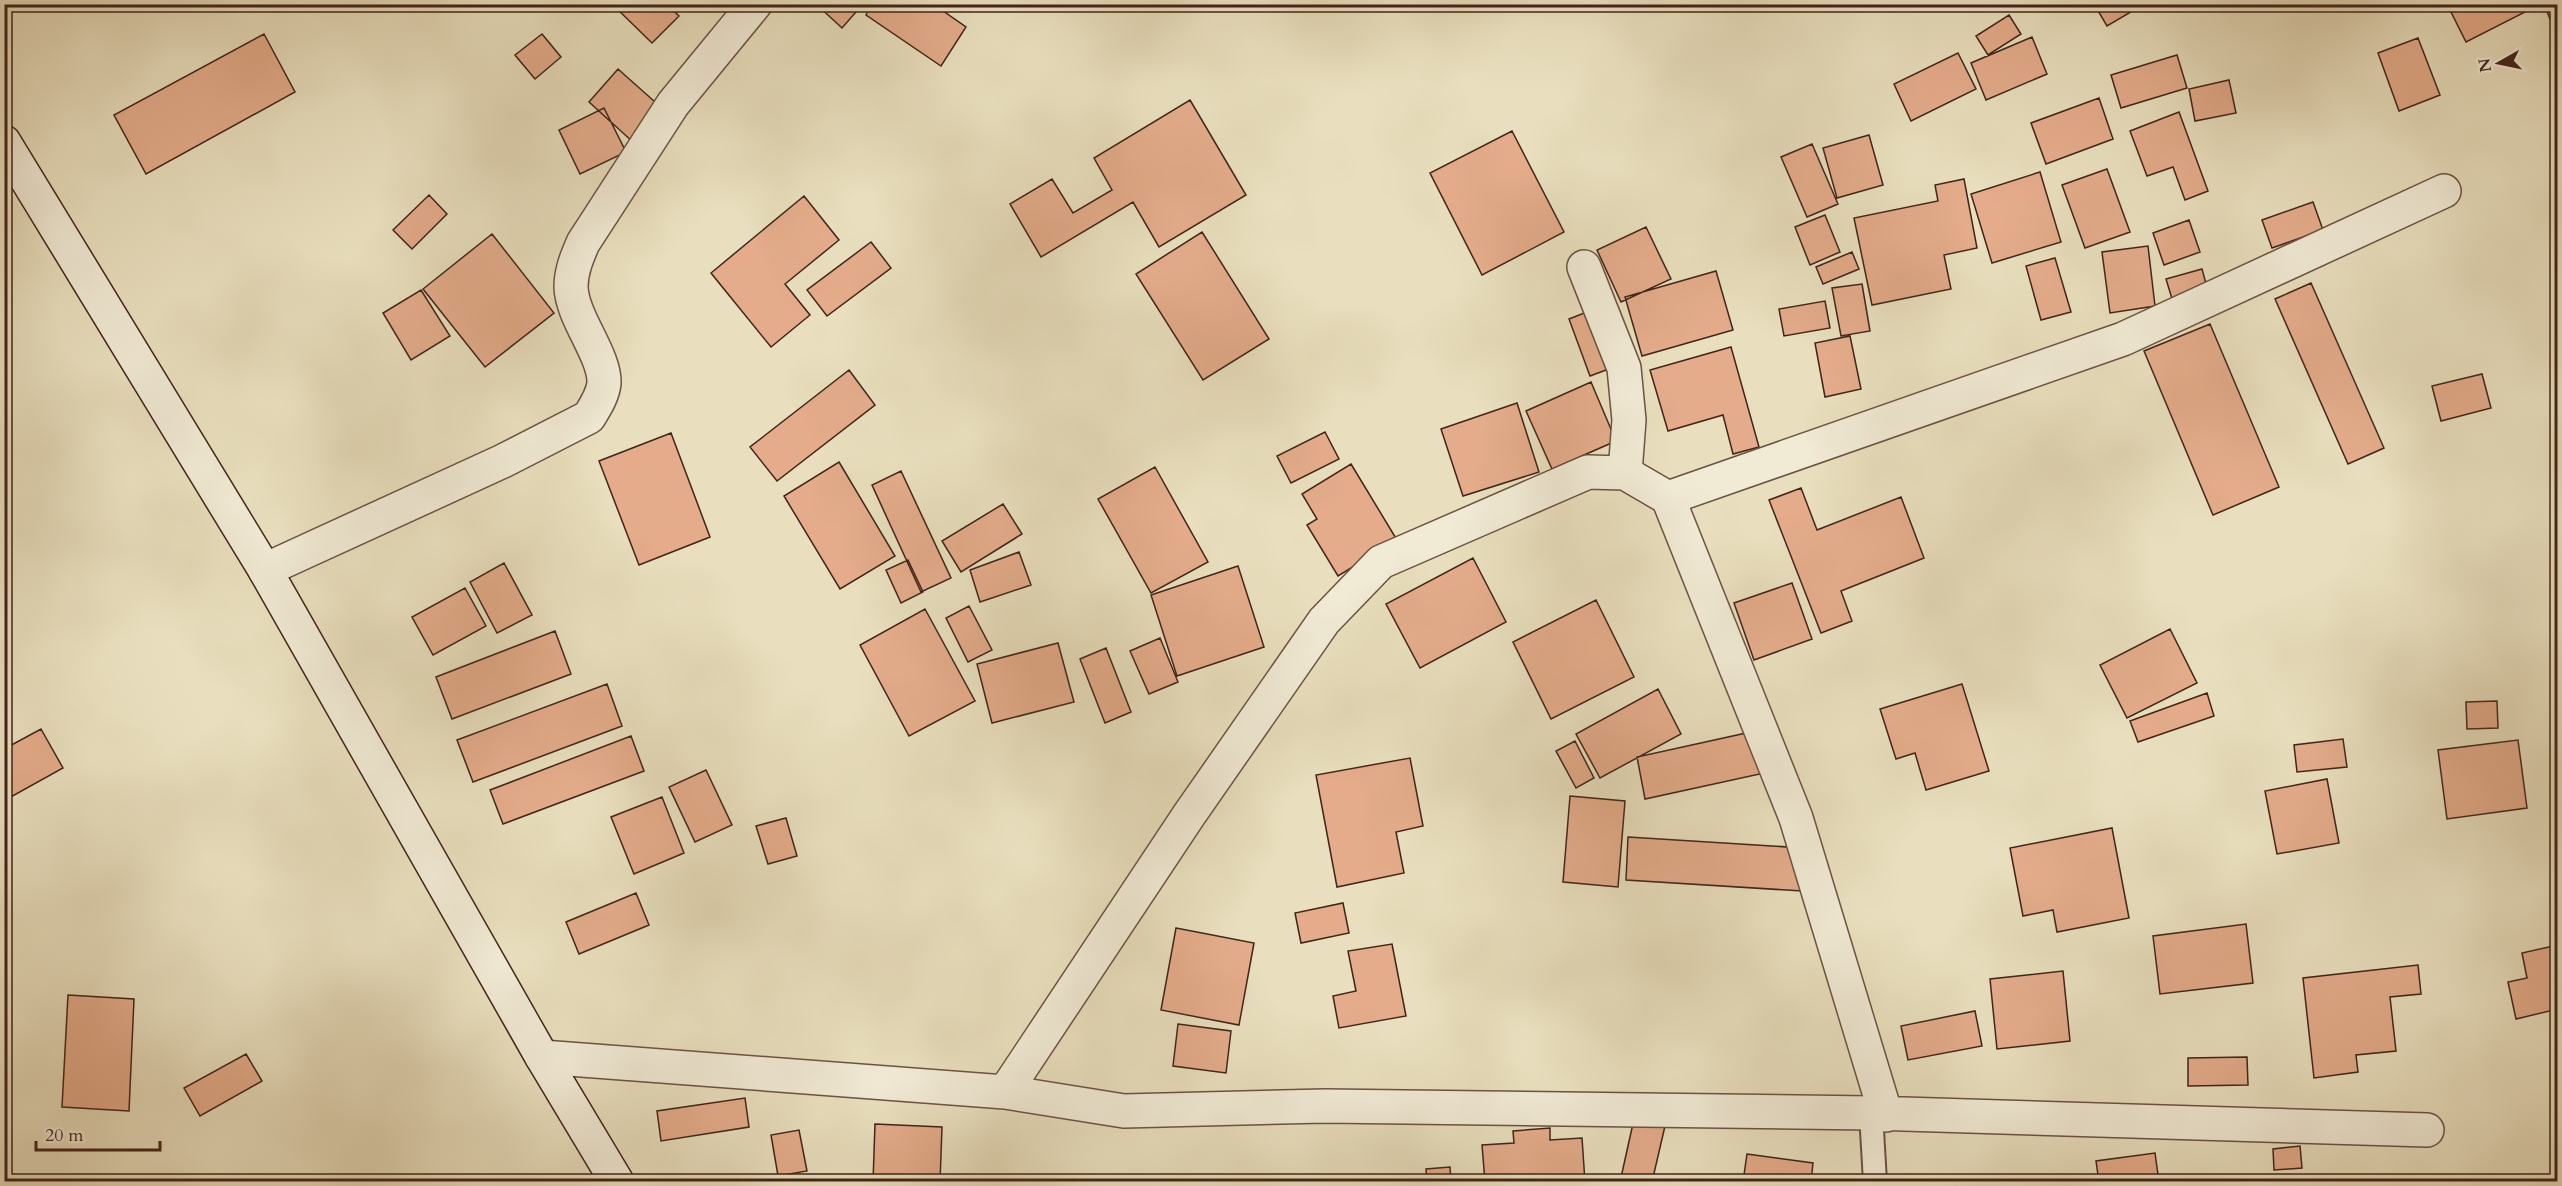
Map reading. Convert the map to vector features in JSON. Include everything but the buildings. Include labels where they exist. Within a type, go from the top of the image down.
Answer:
[{"type":"street","points":[[265,570],[503,461],[589,417],[597,405],[604,383],[571,288],[573,266],[584,243],[673,104],[755,4]]},
{"type":"street","points":[[4,142],[265,570],[542,1057],[617,1182]]},
{"type":"street","points":[[1668,498],[2123,339],[2445,191]]},
{"type":"street","points":[[1584,267],[1624,368],[1629,420],[1625,473]]},
{"type":"street","points":[[1005,1092],[1189,815],[1324,621],[1382,562],[1588,472],[1625,473],[1668,498],[1796,818],[1878,1114]]},
{"type":"street","points":[[542,1057],[1005,1092],[1124,1111],[1325,1106],[1878,1114],[2427,1130]]},
{"type":"lane","points":[[1875,1182],[1878,1114]]}]
